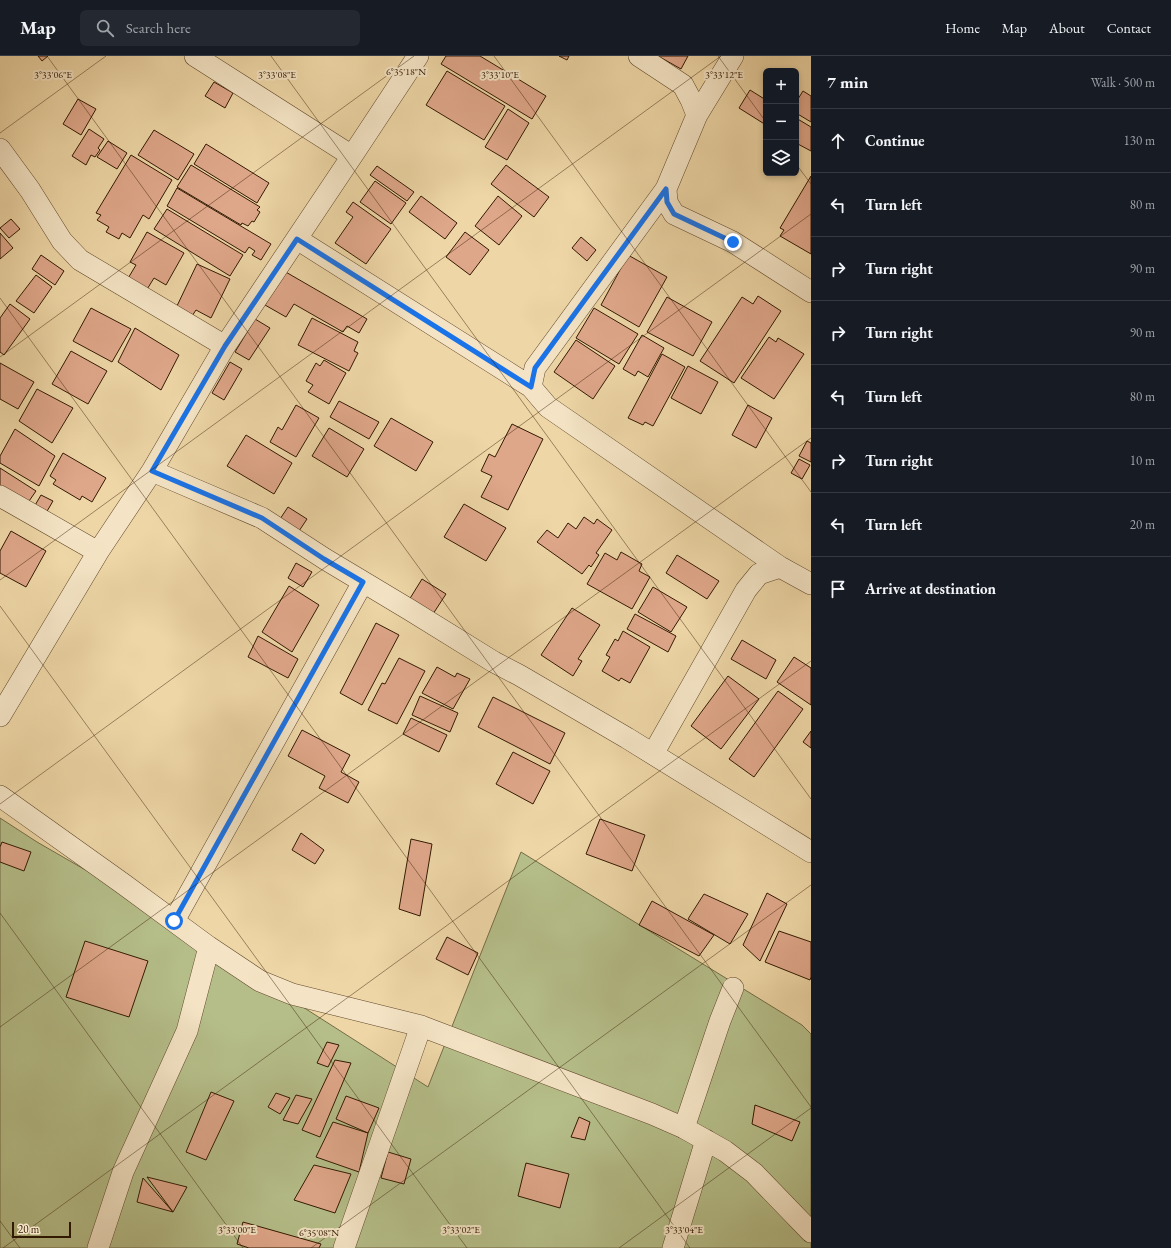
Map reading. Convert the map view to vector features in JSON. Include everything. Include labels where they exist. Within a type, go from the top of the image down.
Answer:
[{"type":"street","points":[[195,56],[352,156]]},
{"type":"street","points":[[0,716],[98,552],[152,471],[225,346],[418,56]]},
{"type":"street","points":[[639,56],[683,85],[697,115]]},
{"type":"street","points":[[531,387],[535,368],[666,189],[697,115],[733,56]]},
{"type":"street","points":[[0,149],[30,190],[62,241],[80,260],[225,346]]},
{"type":"street","points":[[666,189],[667,202],[674,214],[733,242],[811,292]]},
{"type":"street","points":[[297,239],[531,387],[548,407],[780,566],[811,584]]},
{"type":"street","points":[[152,471],[262,518],[324,559],[494,662],[519,675],[653,754],[811,852]]},
{"type":"street","points":[[0,496],[98,552]]},
{"type":"street","points":[[653,754],[746,590],[759,574],[780,566]]},
{"type":"street","points":[[174,921],[363,582]]},
{"type":"street","points":[[0,796],[122,882],[209,947],[260,981],[292,994],[421,1026],[652,1114],[684,1128],[725,1151],[754,1173],[811,1232]]},
{"type":"street","points":[[98,1248],[123,1172],[187,1031],[209,947]]},
{"type":"street","points":[[684,1128],[720,1021],[734,988]]},
{"type":"street","points":[[344,1248],[421,1026]]},
{"type":"street","points":[[673,1248],[706,1140]]},
{"type":"green space","points":[[0,818],[37,842],[174,921],[209,947],[428,1087],[521,852],[802,1025],[811,1034],[811,1248],[0,1248]]},
{"type":"building","points":[[38,56],[48,56],[42,61]]},
{"type":"building","points":[[446,56],[480,56],[546,96],[532,119],[441,64]]},
{"type":"building","points":[[559,56],[569,56],[567,60]]},
{"type":"building","points":[[658,56],[688,56],[681,69]]},
{"type":"building","points":[[447,71],[505,106],[484,140],[426,105]]},
{"type":"building","points":[[214,82],[233,93],[225,108],[205,96]]},
{"type":"building","points":[[750,90],[763,98],[763,123],[739,108]]},
{"type":"building","points":[[803,91],[811,96],[811,122],[799,115],[799,97]]},
{"type":"building","points":[[78,99],[96,109],[81,135],[63,124]]},
{"type":"building","points":[[508,109],[529,123],[507,160],[485,147]]},
{"type":"building","points":[[799,120],[811,127],[811,151],[799,145]]},
{"type":"building","points":[[89,129],[104,139],[98,148],[100,150],[95,157],[91,155],[86,165],[72,156]]},
{"type":"building","points":[[154,130],[194,154],[178,180],[138,155]]},
{"type":"building","points":[[108,141],[127,153],[117,169],[97,157]]},
{"type":"building","points":[[206,144],[269,183],[257,203],[194,164]]},
{"type":"building","points":[[131,155],[172,180],[149,219],[143,215],[130,238],[122,233],[119,239],[106,232],[109,227],[97,220],[101,215],[96,213]]},
{"type":"building","points":[[191,165],[260,207],[257,210],[260,212],[254,222],[252,221],[248,226],[242,223],[241,225],[177,187]]},
{"type":"building","points":[[506,165],[549,197],[534,217],[491,184]]},
{"type":"building","points":[[377,166],[414,192],[407,201],[370,175]]},
{"type":"building","points":[[811,176],[811,254],[780,236],[784,230],[780,228]]},
{"type":"building","points":[[375,181],[406,203],[391,224],[360,202]]},
{"type":"building","points":[[177,188],[271,244],[261,260],[252,255],[255,251],[249,247],[245,253],[167,206]]},
{"type":"building","points":[[421,196],[457,223],[445,239],[409,212]]},
{"type":"building","points":[[498,196],[522,216],[499,245],[475,226]]},
{"type":"building","points":[[353,202],[391,229],[366,264],[335,243],[353,217],[346,212]]},
{"type":"building","points":[[167,209],[243,255],[230,276],[154,229]]},
{"type":"building","points":[[11,219],[20,229],[9,238],[0,228]]},
{"type":"building","points":[[147,232],[184,253],[166,285],[154,278],[146,291],[127,280],[136,265],[130,262]]},
{"type":"building","points":[[465,232],[489,250],[470,275],[446,257]]},
{"type":"building","points":[[0,233],[13,248],[0,259]]},
{"type":"building","points":[[581,237],[596,250],[587,261],[572,248]]},
{"type":"building","points":[[41,255],[64,271],[55,285],[32,269]]},
{"type":"building","points":[[628,255],[667,277],[639,327],[601,305]]},
{"type":"building","points":[[197,264],[230,279],[211,318],[196,310],[192,316],[176,308]]},
{"type":"building","points":[[284,271],[367,319],[359,333],[347,326],[343,332],[294,304],[286,317],[265,305]]},
{"type":"building","points":[[36,275],[52,287],[34,313],[16,301]]},
{"type":"building","points":[[758,296],[781,311],[734,383],[700,361],[742,297],[753,304]]},
{"type":"building","points":[[667,297],[712,322],[693,356],[647,332]]},
{"type":"building","points":[[10,304],[30,319],[4,355],[0,352],[0,318]]},
{"type":"building","points":[[91,308],[131,329],[112,362],[73,341]]},
{"type":"building","points":[[594,308],[638,334],[619,364],[576,338]]},
{"type":"building","points":[[312,318],[358,342],[354,351],[358,353],[349,371],[298,345]]},
{"type":"building","points":[[255,319],[270,328],[249,360],[235,352]]},
{"type":"building","points":[[135,328],[179,355],[161,390],[118,362]]},
{"type":"building","points":[[642,335],[664,348],[648,377],[638,371],[635,376],[623,369]]},
{"type":"building","points":[[769,337],[776,342],[778,338],[804,354],[774,399],[741,378]]},
{"type":"building","points":[[576,340],[615,366],[593,399],[554,372]]},
{"type":"building","points":[[71,351],[107,371],[88,404],[52,384]]},
{"type":"building","points":[[662,354],[685,367],[653,426],[645,422],[643,425],[628,418]]},
{"type":"building","points":[[324,360],[346,373],[329,404],[308,392],[313,385],[306,381],[316,363],[320,366]]},
{"type":"building","points":[[230,362],[242,369],[224,400],[212,393]]},
{"type":"building","points":[[0,363],[34,382],[18,409],[0,399]]},
{"type":"building","points":[[688,366],[718,382],[701,414],[671,398]]},
{"type":"building","points":[[37,389],[73,408],[52,443],[19,421]]},
{"type":"building","points":[[339,401],[379,422],[369,439],[330,417]]},
{"type":"building","points":[[296,405],[319,418],[296,457],[270,442],[278,427],[282,430]]},
{"type":"building","points":[[748,405],[772,418],[756,448],[732,435]]},
{"type":"building","points":[[391,418],[433,442],[416,471],[374,446]]},
{"type":"building","points":[[512,424],[543,439],[508,510],[481,497],[492,476],[481,471],[489,454],[495,457]]},
{"type":"building","points":[[329,428],[364,449],[347,477],[312,456]]},
{"type":"building","points":[[15,429],[55,456],[39,486],[0,463],[0,456]]},
{"type":"building","points":[[246,435],[292,463],[274,494],[227,466]]},
{"type":"building","points":[[807,441],[811,443],[811,462],[799,456]]},
{"type":"building","points":[[63,453],[106,478],[92,502],[82,496],[80,500],[53,484],[56,480],[50,476]]},
{"type":"building","points":[[799,459],[810,465],[802,479],[791,473]]},
{"type":"building","points":[[0,468],[36,491],[27,504],[0,486]]},
{"type":"building","points":[[41,495],[53,501],[46,513],[34,507]]},
{"type":"building","points":[[464,504],[506,528],[486,561],[444,537]]},
{"type":"building","points":[[288,507],[307,519],[299,531],[280,519]]},
{"type":"building","points":[[584,517],[594,524],[597,519],[612,530],[596,553],[599,555],[591,567],[589,565],[582,574],[537,542],[547,530],[558,538],[568,523],[576,529]]},
{"type":"building","points":[[11,531],[46,551],[26,587],[0,573],[0,551]]},
{"type":"building","points":[[621,552],[642,564],[639,571],[650,577],[632,609],[587,584],[605,553],[617,560]]},
{"type":"building","points":[[677,555],[719,581],[707,599],[666,573]]},
{"type":"building","points":[[296,563],[312,572],[303,587],[288,578]]},
{"type":"building","points":[[422,579],[446,594],[433,614],[409,600]]},
{"type":"building","points":[[289,586],[319,605],[292,652],[262,632]]},
{"type":"building","points":[[653,587],[687,607],[671,632],[638,612]]},
{"type":"building","points":[[572,608],[600,625],[578,659],[582,661],[573,676],[541,655]]},
{"type":"building","points":[[635,614],[676,636],[668,652],[627,629]]},
{"type":"building","points":[[376,623],[399,635],[362,705],[340,693]]},
{"type":"building","points":[[623,631],[650,647],[630,683],[621,678],[619,681],[602,671],[610,657],[606,655],[615,639],[618,641]]},
{"type":"building","points":[[258,636],[298,659],[288,678],[248,657]]},
{"type":"building","points":[[742,640],[776,660],[766,679],[731,659]]},
{"type":"building","points":[[794,657],[811,668],[811,705],[777,682]]},
{"type":"building","points":[[399,658],[425,671],[397,724],[368,710],[382,683],[385,684]]},
{"type":"building","points":[[437,667],[455,677],[457,673],[470,679],[453,709],[422,693]]},
{"type":"building","points":[[728,676],[759,699],[721,749],[691,726]]},
{"type":"building","points":[[778,691],[803,709],[754,777],[729,759]]},
{"type":"building","points":[[420,696],[458,713],[450,732],[412,715]]},
{"type":"building","points":[[493,697],[565,733],[550,764],[478,727]]},
{"type":"building","points":[[411,718],[447,735],[439,752],[403,734]]},
{"type":"building","points":[[302,730],[350,755],[341,772],[359,782],[348,803],[319,788],[325,776],[288,756]]},
{"type":"building","points":[[811,731],[811,748],[803,742]]},
{"type":"building","points":[[513,752],[550,771],[533,804],[496,784]]},
{"type":"building","points":[[600,819],[645,835],[632,871],[586,854]]},
{"type":"building","points":[[301,833],[324,850],[315,864],[292,850]]},
{"type":"building","points":[[411,839],[432,844],[420,916],[399,909]]},
{"type":"building","points":[[2,842],[31,852],[24,871],[0,862],[0,847]]},
{"type":"building","points":[[767,893],[787,904],[760,961],[743,945]]},
{"type":"building","points":[[704,894],[748,914],[730,944],[688,919]]},
{"type":"building","points":[[652,901],[714,935],[699,956],[639,925]]},
{"type":"building","points":[[779,931],[811,942],[810,980],[765,962]]},
{"type":"building","points":[[447,937],[478,953],[468,975],[436,959]]},
{"type":"building","points":[[85,941],[148,961],[129,1017],[66,997]]},
{"type":"building","points":[[327,1042],[339,1045],[328,1067],[317,1063]]},
{"type":"building","points":[[335,1060],[351,1063],[320,1137],[302,1130]]},
{"type":"building","points":[[211,1092],[234,1101],[206,1160],[186,1152]]},
{"type":"building","points":[[276,1093],[290,1098],[280,1114],[268,1107]]},
{"type":"building","points":[[296,1095],[312,1099],[298,1124],[283,1120]]},
{"type":"building","points":[[346,1096],[379,1108],[368,1133],[336,1119]]},
{"type":"building","points":[[755,1105],[800,1122],[792,1141],[752,1124]]},
{"type":"building","points":[[579,1117],[590,1122],[585,1140],[571,1137]]},
{"type":"building","points":[[333,1122],[368,1133],[359,1172],[316,1157]]},
{"type":"building","points":[[388,1152],[411,1159],[404,1184],[381,1178]]},
{"type":"building","points":[[526,1163],[569,1174],[560,1208],[518,1196]]},
{"type":"building","points":[[314,1165],[351,1174],[335,1213],[294,1200]]},
{"type":"building","points":[[147,1177],[187,1187],[173,1212]]},
{"type":"building","points":[[143,1178],[173,1212],[137,1202]]},
{"type":"building","points":[[243,1222],[321,1244],[319,1248],[249,1248],[237,1244]]},
{"type":"route","points":[[174,921],[363,582],[324,559],[262,518],[152,471],[225,346],[297,239],[531,387],[535,368],[666,189],[667,202],[674,214],[733,242]]}]
